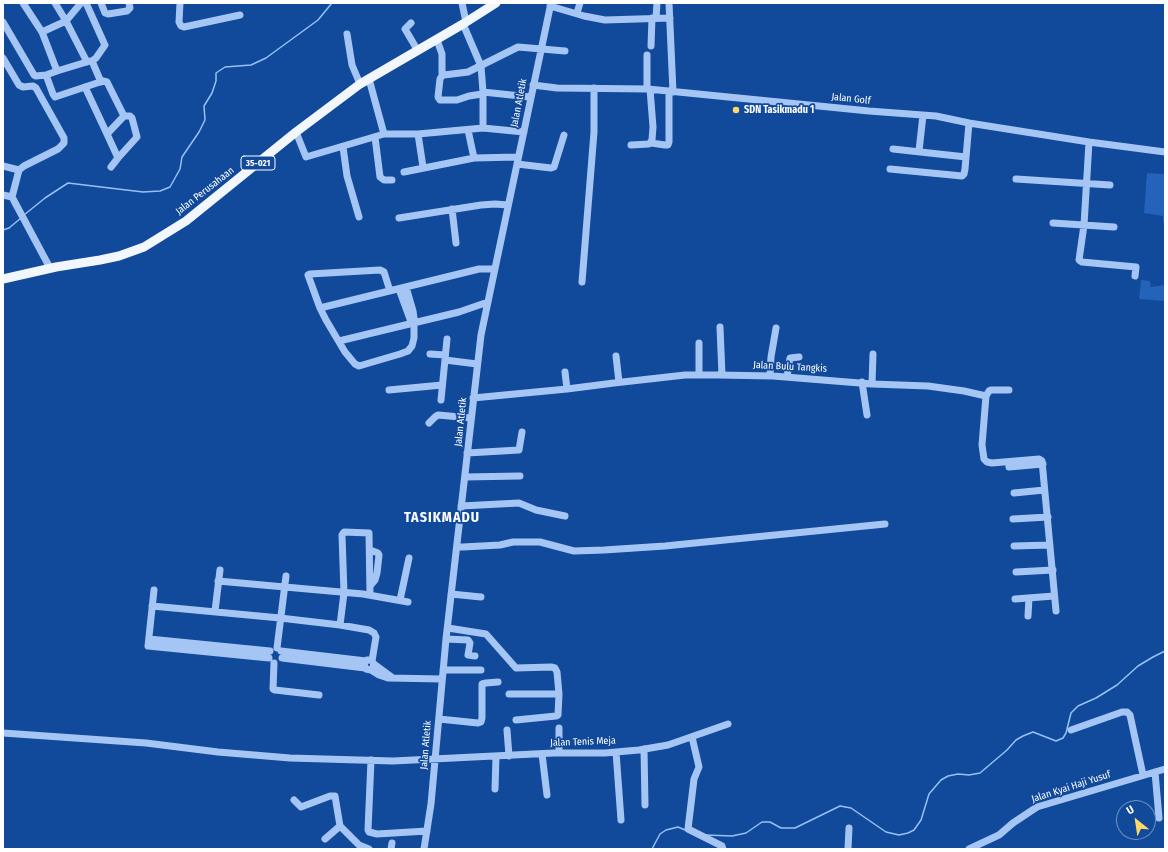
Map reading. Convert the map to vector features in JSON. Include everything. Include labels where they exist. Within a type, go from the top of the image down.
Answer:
[{"type":"main road","name":"Jalan Perusahaan","points":[[3,279],[50,268],[119,256],[144,248],[186,221],[296,132],[360,84],[437,40],[494,3]]},
{"type":"street","points":[[24,3],[42,32],[57,70]]},
{"type":"street","points":[[55,3],[101,82]]},
{"type":"street","points":[[42,32],[66,21],[81,3]]},
{"type":"street","points":[[3,22],[35,76],[46,75],[57,70],[89,62],[105,45],[86,3]]},
{"type":"street","points":[[101,3],[105,13],[108,14],[127,11],[130,8],[129,3]]},
{"type":"street","points":[[180,3],[179,22],[184,28],[240,15]]},
{"type":"street","points":[[462,3],[465,23],[480,66],[483,93],[483,128]]},
{"type":"street","points":[[577,13],[580,3]]},
{"type":"street","points":[[651,46],[657,3]]},
{"type":"street","points":[[631,145],[651,143],[666,145],[669,142],[671,92],[669,3]]},
{"type":"street","points":[[550,5],[605,20],[670,18]]},
{"type":"street","name":"Jalan Atletik","points":[[424,849],[431,804],[442,678],[465,477],[476,364],[484,315],[488,302],[524,132],[532,85],[550,5]]},
{"type":"street","points":[[411,23],[405,29],[418,51]]},
{"type":"street","points":[[347,34],[352,65],[360,84]]},
{"type":"street","points":[[437,40],[442,54],[442,74],[438,97],[440,100],[457,100],[483,93],[530,97]]},
{"type":"street","points":[[442,74],[466,73],[518,47],[565,51]]},
{"type":"street","points":[[647,55],[648,89],[653,127],[651,143]]},
{"type":"street","points":[[3,58],[19,85],[22,87],[33,86],[36,88],[64,138],[64,143],[58,149],[19,170],[12,197],[50,268]]},
{"type":"street","points":[[46,75],[53,94],[56,97],[101,82],[107,82],[124,116]]},
{"type":"street","points":[[368,79],[384,134]]},
{"type":"street","name":"Jalan Golf","points":[[532,85],[557,88],[648,89],[942,117],[969,123],[1089,142],[1165,152]]},
{"type":"street","points":[[85,87],[118,158]]},
{"type":"street","points":[[582,282],[594,132],[594,88]]},
{"type":"street","points":[[919,151],[923,115]]},
{"type":"street","points":[[107,134],[124,116],[130,116],[132,118],[137,136],[111,167]]},
{"type":"street","points":[[890,169],[962,176],[964,174],[969,123]]},
{"type":"street","points":[[296,132],[305,157],[384,134],[418,134],[483,128],[524,132]]},
{"type":"street","points":[[468,130],[474,158]]},
{"type":"street","points":[[418,134],[423,167]]},
{"type":"street","points":[[404,172],[474,158],[517,161],[551,168],[554,167],[564,135]]},
{"type":"street","points":[[375,136],[380,176],[384,180],[392,180]]},
{"type":"street","points":[[1089,142],[1084,225],[1079,255],[1080,261],[1086,263],[1136,267],[1135,276]]},
{"type":"street","points":[[343,147],[347,176],[359,217]]},
{"type":"street","points":[[893,149],[966,157]]},
{"type":"street","points":[[3,166],[19,170]]},
{"type":"street","points":[[1016,179],[1110,185]]},
{"type":"street","points":[[3,195],[12,197]]},
{"type":"street","points":[[399,218],[490,204],[508,205]]},
{"type":"street","points":[[452,209],[456,243]]},
{"type":"street","points":[[1054,223],[1114,227]]},
{"type":"street","points":[[320,308],[479,269],[495,269]]},
{"type":"street","points":[[390,291],[382,270],[310,274],[308,276],[320,308],[339,341],[355,364],[361,366],[400,354],[412,346],[414,338],[413,311],[403,288]]},
{"type":"street","points":[[339,341],[459,312],[488,302]]},
{"type":"street","points":[[720,328],[722,375]]},
{"type":"street","points":[[770,376],[776,328]]},
{"type":"street","points":[[441,400],[447,339]]},
{"type":"street","points":[[699,343],[699,375]]},
{"type":"street","points":[[430,354],[476,364]]},
{"type":"street","points":[[872,384],[873,354]]},
{"type":"street","points":[[616,356],[619,382]]},
{"type":"street","points":[[788,377],[790,357],[799,357]]},
{"type":"street","points":[[565,372],[567,389]]},
{"type":"street","name":"Jalan Bulu Tangkis","points":[[473,398],[699,375],[770,376],[862,382],[872,384],[928,386],[986,396]]},
{"type":"street","points":[[862,382],[867,416]]},
{"type":"street","points":[[389,390],[442,385]]},
{"type":"street","points":[[1008,390],[991,390],[986,396],[982,445],[984,459],[987,462],[1041,461]]},
{"type":"street","points":[[429,424],[435,416],[438,415],[471,418]]},
{"type":"street","points":[[467,453],[519,450],[522,432]]},
{"type":"street","points":[[1009,467],[1041,461]]},
{"type":"street","points":[[1041,461],[1048,518],[1056,610]]},
{"type":"street","points":[[465,477],[520,476]]},
{"type":"street","points":[[1014,493],[1044,490]]},
{"type":"street","points":[[461,506],[519,503],[536,510],[565,516]]},
{"type":"street","points":[[1013,519],[1048,518]]},
{"type":"street","points":[[456,547],[500,545],[513,542],[540,542],[574,551],[604,550],[666,546],[886,524]]},
{"type":"street","points":[[340,625],[344,593],[342,533],[345,531],[368,532],[370,534],[370,550],[378,553],[379,555],[377,573],[375,580],[370,586],[370,595]]},
{"type":"street","points":[[1014,546],[1050,545]]},
{"type":"street","points":[[218,581],[370,595],[404,601],[409,558]]},
{"type":"street","points":[[215,611],[220,570]]},
{"type":"street","points":[[1016,572],[1053,570]]},
{"type":"street","points":[[286,576],[273,688],[275,690],[319,695]]},
{"type":"street","points":[[154,590],[149,642],[370,665],[379,675],[393,678],[442,678]]},
{"type":"street","points":[[451,594],[481,596]]},
{"type":"street","points":[[1015,599],[1054,596]]},
{"type":"street","points":[[1028,616],[1029,598]]},
{"type":"street","points":[[152,606],[280,618],[369,630],[373,632],[376,637],[370,665]]},
{"type":"street","points":[[448,628],[486,634],[516,668],[555,668],[557,672],[559,694],[558,715],[516,720]]},
{"type":"street","points":[[446,639],[464,639],[469,641],[468,655],[475,656]]},
{"type":"street","points":[[443,670],[481,670]]},
{"type":"street","points":[[439,719],[478,723],[481,722],[482,684],[498,682]]},
{"type":"street","points":[[509,694],[559,694]]},
{"type":"street","points":[[1071,730],[1122,712],[1127,712],[1130,715],[1143,775]]},
{"type":"street","name":"Jalan Tenis Meja","points":[[3,733],[146,743],[218,752],[276,757],[371,760],[616,752],[668,745],[728,724]]},
{"type":"street","points":[[559,728],[559,753]]},
{"type":"street","points":[[506,730],[509,756]]},
{"type":"street","points":[[692,737],[699,767],[694,779],[688,827],[689,830],[723,847]]},
{"type":"street","points":[[644,749],[645,805]]},
{"type":"street","points":[[616,752],[621,820]]},
{"type":"street","points":[[542,754],[547,795]]},
{"type":"street","points":[[495,789],[496,756]]},
{"type":"street","points":[[371,760],[369,832],[372,834],[377,834],[427,831]]},
{"type":"street","name":"Jalan Kyai Haji Yusuf","points":[[969,849],[999,835],[1018,819],[1037,807],[1165,769]]},
{"type":"street","points":[[1155,772],[1159,818]]},
{"type":"street","points":[[294,800],[301,807],[330,796],[335,796],[340,826],[357,847],[369,849]]},
{"type":"street","points":[[325,839],[340,826]]},
{"type":"street","points":[[848,849],[849,828]]},
{"type":"shaded area","points":[[1147,173],[1165,174],[1165,222],[1163,222],[1163,216],[1144,213]]},
{"type":"shaded area","points":[[1141,280],[1150,281],[1151,287],[1165,285],[1165,301],[1139,299]]},
{"type":"waterway","points":[[24,215],[45,198],[68,183],[143,192],[160,191],[170,187],[180,169],[182,157],[199,132],[205,120],[204,106],[212,93],[216,81],[216,73],[225,67],[251,65],[266,58],[318,20],[332,3]]},
{"type":"waterway","points":[[3,230],[9,228],[21,218]]},
{"type":"waterway","points":[[706,835],[732,836],[746,833],[762,822],[770,822],[781,828],[795,828],[840,806],[851,808],[886,832],[899,835],[908,833],[914,830],[921,820],[929,794],[941,780],[948,776],[958,774],[969,775],[980,773],[1007,750],[1016,740],[1033,732],[1056,741],[1063,738],[1066,733],[1071,713],[1078,706],[1096,698],[1117,685],[1138,666],[1165,651]]},
{"type":"waterway","points":[[652,849],[660,834],[666,830],[678,827],[685,830]]},
{"type":"place","name":"SDN Tasikmadu 1","points":[[736,110]]},
{"type":"district","name":"TASIKMADU","points":[[442,518]]}]
